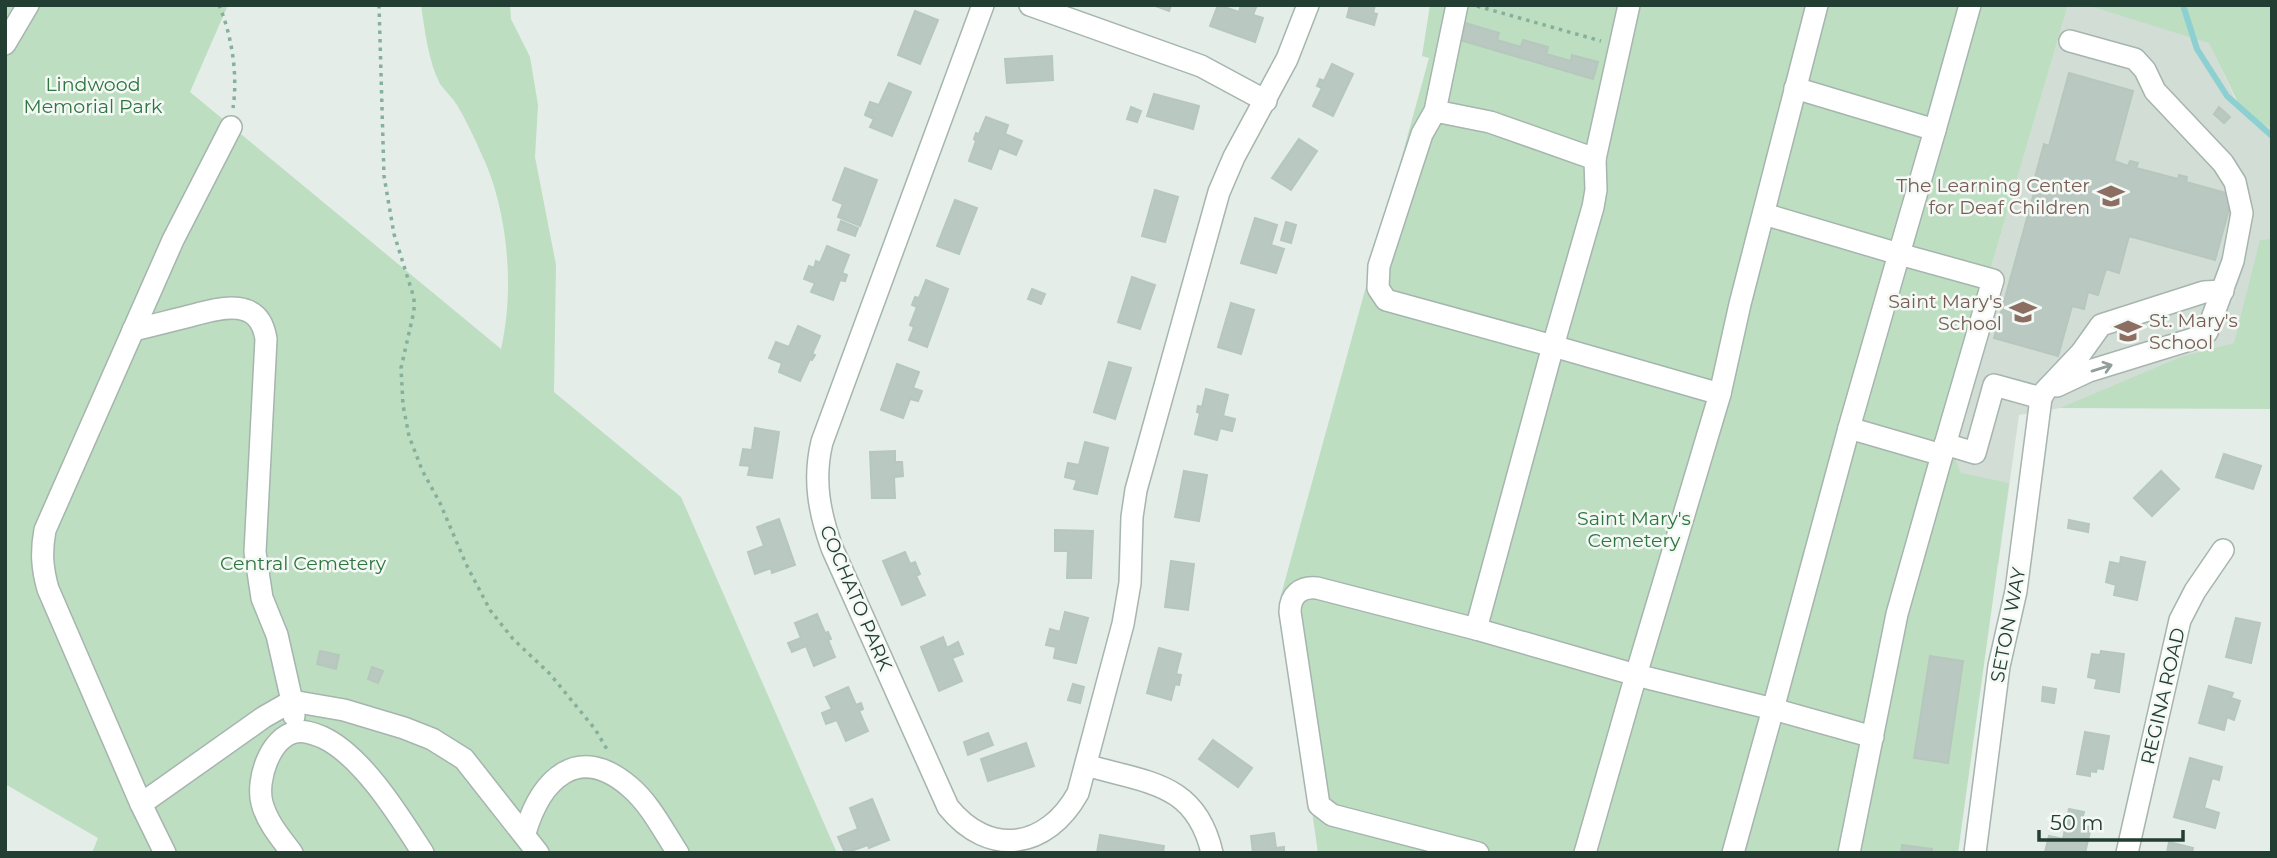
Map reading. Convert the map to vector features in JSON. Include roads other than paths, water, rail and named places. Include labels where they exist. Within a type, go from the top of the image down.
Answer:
[{"type":"street","points":[[5,44],[28,5]]},
{"type":"street","name":"COCHATO PARK","points":[[983,5],[822,442],[817,469],[818,498],[825,530],[838,564],[948,807],[964,825],[996,841],[1017,842],[1038,834],[1058,821],[1073,803],[1086,765],[1125,614],[1136,490],[1216,201],[1234,158],[1287,59],[1305,13]]},
{"type":"street","points":[[1030,5],[1200,66],[1266,101]]},
{"type":"street","points":[[1457,5],[1435,111],[1422,134],[1379,266],[1378,288],[1386,300],[1720,394]]},
{"type":"street","points":[[1476,629],[1593,207],[1596,190],[1595,159],[1629,5]]},
{"type":"street","points":[[1586,853],[1636,674],[1720,394],[1740,304],[1817,5]]},
{"type":"street","points":[[1732,853],[1849,428],[1970,5]]},
{"type":"street","points":[[2041,398],[2077,375],[2202,336],[2210,326],[2223,292],[2233,261],[2242,213],[2239,192],[2230,173],[2160,97],[2136,59],[2070,41]]},
{"type":"street","points":[[1795,88],[1935,130]]},
{"type":"street","points":[[1435,111],[1490,122],[1595,159]]},
{"type":"street","points":[[165,853],[48,589],[41,556],[45,530],[173,240],[231,127]]},
{"type":"street","points":[[1764,215],[1993,280],[1897,614],[1849,853]]},
{"type":"street","points":[[2041,398],[2081,353],[2101,325],[2203,292],[2223,292]]},
{"type":"street","points":[[134,330],[232,307],[253,313],[265,331],[255,552],[262,598],[277,635],[292,701],[295,732]]},
{"type":"street","points":[[1849,428],[1944,450],[1975,453],[1994,385],[2041,398]]},
{"type":"street","name":"SETON WAY","points":[[1975,853],[1999,666],[2016,591],[2041,398]]},
{"type":"street","name":"REGINA ROAD","points":[[2127,853],[2180,620],[2194,591],[2222,550]]},
{"type":"street","points":[[1478,853],[1332,815],[1321,808],[1316,797],[1290,605],[1297,593],[1313,587],[1873,737]]},
{"type":"street","points":[[141,804],[264,717],[292,701],[344,710],[432,739],[464,759],[538,853]]},
{"type":"street","points":[[292,853],[265,813],[260,780],[268,758],[285,737],[295,732],[308,732],[325,738],[348,757],[384,793],[423,853]]},
{"type":"street","points":[[1086,765],[1161,788],[1183,798],[1199,817],[1212,853]]},
{"type":"street","points":[[524,833],[536,801],[552,780],[580,767],[598,768],[614,774],[632,788],[648,806],[678,853]]},
{"type":"waterway","points":[[2183,5],[2197,49],[2227,96],[2272,136]]},
{"type":"place","name":"The Learning Center for Deaf Children","points":[[2111,196]]},
{"type":"place","name":"Saint Mary's School","points":[[2023,312]]},
{"type":"place","name":"St. Mary's School","points":[[2128,331]]},
{"type":"park label","name":"Lindwood Memorial Park","points":[[93,95]]},
{"type":"park label","name":"Saint Mary's Cemetery","points":[[1634,529]]},
{"type":"park label","name":"Central Cemetery","points":[[303,563]]}]
